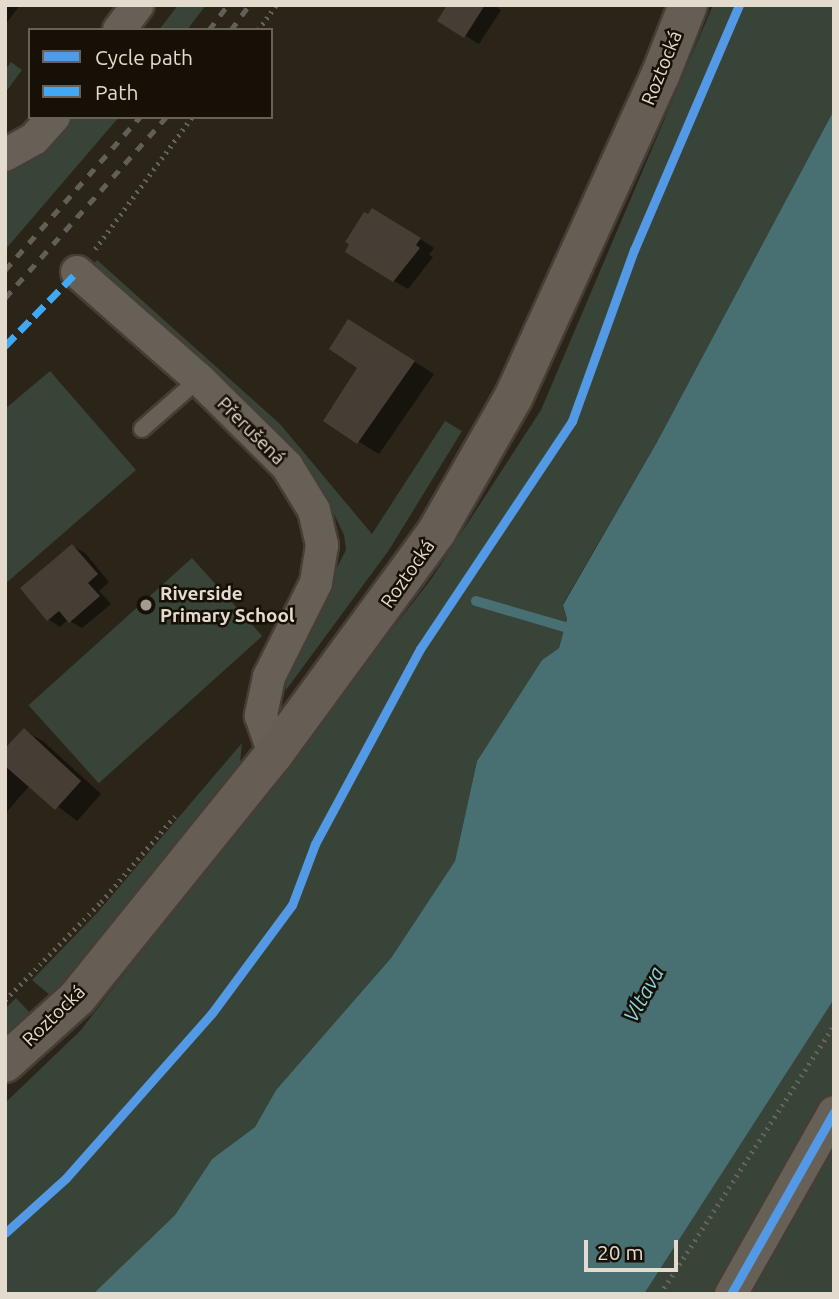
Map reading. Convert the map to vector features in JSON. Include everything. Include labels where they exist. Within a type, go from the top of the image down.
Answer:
[{"type":"main road","name":"Roztocká","points":[[5,1063],[77,998],[274,754],[437,531],[513,398],[655,89],[688,5]]},
{"type":"street","points":[[121,28],[138,5]]},
{"type":"street","points":[[5,155],[34,139],[52,119]]},
{"type":"street","name":"Přerušená","points":[[77,272],[199,379],[287,466],[314,510],[322,545],[316,583],[269,677],[261,716],[274,754]]},
{"type":"street","points":[[731,1294],[834,1112]]},
{"type":"lane","points":[[142,429],[199,379]]},
{"type":"path","points":[[259,28],[276,5]]},
{"type":"path","points":[[77,272],[191,119]]},
{"type":"path","points":[[5,1000],[102,902],[181,809]]},
{"type":"path","points":[[660,1294],[834,1026]]},
{"type":"green space","points":[[178,5],[206,5],[189,28],[161,28]]},
{"type":"green space","points":[[713,5],[834,5],[834,110],[657,442],[563,604],[567,619],[559,648],[542,660],[477,761],[455,861],[391,958],[276,1090],[255,1127],[212,1159],[175,1215],[93,1294],[5,1294],[5,1103],[80,1031],[432,578],[541,410]]},
{"type":"green space","points":[[11,62],[22,70],[5,93],[5,70]]},
{"type":"green space","points":[[66,119],[117,119],[5,250],[5,166]]},
{"type":"green space","points":[[97,260],[280,424],[372,534],[445,421],[462,431],[389,550],[286,690],[285,668],[346,550],[344,535],[334,514],[292,457],[90,268]]},
{"type":"green space","points":[[50,371],[136,470],[5,584],[5,409]]},
{"type":"green space","points":[[192,558],[262,636],[99,783],[29,705]]},
{"type":"green space","points":[[242,743],[239,772],[51,996],[32,980],[98,912]]},
{"type":"green space","points":[[834,996],[834,1096],[722,1294],[644,1294]]},
{"type":"green space","points":[[16,998],[31,1014],[5,1039],[5,1009]]},
{"type":"green space","points":[[834,1132],[834,1294],[741,1294]]},
{"type":"water","name":"Vltava","points":[[834,110],[834,999],[644,1294],[93,1294],[175,1215],[212,1159],[255,1127],[276,1090],[391,958],[455,861],[477,761],[542,660],[559,648],[567,619],[563,605],[657,442]]},
{"type":"building","points":[[447,5],[485,5],[464,38],[437,21]]},
{"type":"building","points":[[372,208],[421,238],[416,245],[420,248],[393,282],[345,252],[349,244],[345,242],[364,212],[368,214]]},
{"type":"building","points":[[348,319],[415,361],[357,444],[323,421],[357,368],[329,349]]},
{"type":"building","points":[[72,544],[98,574],[88,583],[100,596],[69,623],[59,611],[47,621],[20,588]]},
{"type":"building","points":[[24,728],[81,781],[55,810],[5,766],[5,748]]},
{"type":"waterway","points":[[476,601],[565,627]]},
{"type":"railway","points":[[211,28],[228,5]]},
{"type":"railway","points":[[232,28],[249,5]]},
{"type":"railway","points":[[5,270],[138,119]]},
{"type":"railway","points":[[5,298],[164,119]]},
{"type":"marked path","points":[[5,346],[77,272]]},
{"type":"cycle path","points":[[5,1233],[66,1178],[212,1013],[292,905],[315,844],[420,649],[572,421],[634,250],[739,5]]},
{"type":"cycle path","points":[[731,1294],[834,1112]]},
{"type":"place","name":"Riverside Primary School","points":[[146,605]]}]
